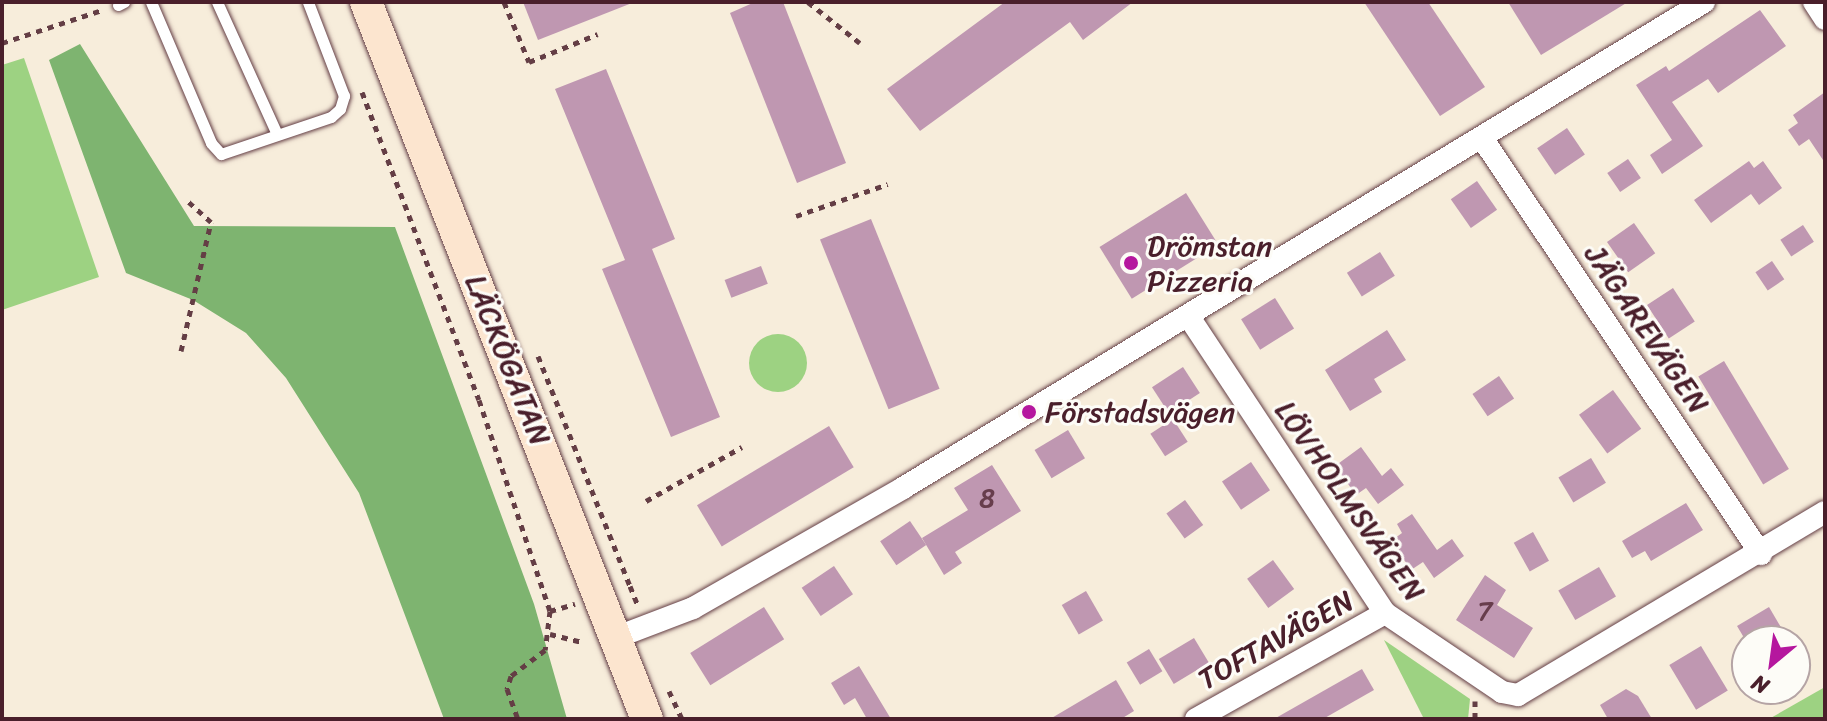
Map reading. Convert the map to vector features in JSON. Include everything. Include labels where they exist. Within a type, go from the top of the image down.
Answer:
[{"type":"main road","name":"LÄCKÖGATAN","points":[[366,2],[647,719]]},
{"type":"street","points":[[617,637],[693,608],[1189,317],[1704,2]]},
{"type":"street","points":[[1814,2],[1825,19]]},
{"type":"street","name":"JÄGAREVÄGEN","points":[[1482,138],[1761,554]]},
{"type":"street","name":"LÖVHOLMSVÄGEN","points":[[1189,317],[1385,613],[1482,681],[1518,695],[1761,554],[1825,512]]},
{"type":"street","name":"TOFTAVÄGEN","points":[[1196,719],[1385,613]]},
{"type":"lane","points":[[151,2],[211,143],[221,154],[331,117],[344,96],[308,2]]},
{"type":"lane","points":[[217,2],[277,134]]},
{"type":"path","points":[[504,2],[529,62],[598,34]]},
{"type":"path","points":[[808,2],[860,43]]},
{"type":"path","points":[[2,43],[121,3]]},
{"type":"path","points":[[360,88],[479,400],[550,611],[550,634],[545,650],[511,676],[507,689],[518,719]]},
{"type":"path","points":[[796,216],[888,184]]},
{"type":"path","points":[[181,351],[211,222],[188,201]]},
{"type":"path","points":[[646,501],[742,447]]},
{"type":"path","points":[[550,634],[582,642]]},
{"type":"green space","points":[[80,44],[194,226],[395,227],[534,604],[567,719],[444,719],[359,493],[286,378],[246,333],[193,300],[126,273],[49,60]]},
{"type":"green space","points":[[24,58],[99,277],[2,310],[2,65]]},
{"type":"green space","points":[[778,334],[798,343],[807,363],[798,383],[778,392],[758,383],[749,363],[758,343]]},
{"type":"green space","points":[[1384,640],[1470,699],[1468,719],[1424,719]]},
{"type":"green space","points":[[1825,687],[1825,719],[1769,719],[1794,705],[1811,705],[1811,695]]},
{"type":"building","points":[[523,2],[632,2],[632,3],[538,40]]},
{"type":"building","points":[[755,2],[783,2],[846,163],[797,183],[730,13]]},
{"type":"building","points":[[1005,2],[1133,2],[1083,40],[1070,22],[920,131],[887,89]]},
{"type":"building","points":[[1364,2],[1428,2],[1485,87],[1440,116]]},
{"type":"building","points":[[1508,2],[1628,2],[1541,55]]},
{"type":"building","points":[[1760,10],[1786,46],[1718,93],[1708,79],[1672,102],[1703,146],[1662,174],[1650,155],[1672,140],[1636,85],[1666,66],[1669,71]]},
{"type":"building","points":[[606,69],[675,239],[652,249],[720,417],[671,437],[602,269],[625,260],[555,89]]},
{"type":"building","points":[[1825,92],[1825,163],[1809,139],[1799,146],[1788,130],[1798,123],[1793,115]]},
{"type":"building","points":[[1567,128],[1585,155],[1555,175],[1537,148]]},
{"type":"building","points":[[1628,159],[1641,178],[1620,192],[1607,173]]},
{"type":"building","points":[[1749,161],[1754,168],[1763,161],[1782,188],[1759,205],[1751,194],[1711,223],[1694,200]]},
{"type":"building","points":[[1477,181],[1497,210],[1471,228],[1451,199]]},
{"type":"building","points":[[1186,193],[1218,245],[1132,299],[1099,247]]},
{"type":"building","points":[[871,219],[940,389],[889,409],[820,240]]},
{"type":"building","points":[[1634,223],[1655,253],[1628,272],[1607,242]]},
{"type":"building","points":[[1803,225],[1814,242],[1791,256],[1780,240]]},
{"type":"building","points":[[1380,252],[1395,276],[1362,296],[1347,273]]},
{"type":"building","points":[[1772,261],[1784,279],[1768,290],[1755,272]]},
{"type":"building","points":[[761,266],[768,284],[731,298],[725,280]]},
{"type":"building","points":[[1673,288],[1695,322],[1669,338],[1647,305]]},
{"type":"building","points":[[1275,298],[1294,329],[1260,350],[1241,319]]},
{"type":"building","points":[[1387,330],[1406,360],[1374,379],[1382,392],[1350,411],[1325,370]]},
{"type":"building","points":[[1724,361],[1789,469],[1763,484],[1698,376]]},
{"type":"building","points":[[1183,367],[1200,393],[1169,413],[1152,387]]},
{"type":"building","points":[[1499,376],[1514,398],[1488,416],[1472,394]]},
{"type":"building","points":[[1613,390],[1641,429],[1607,454],[1579,415]]},
{"type":"building","points":[[1173,419],[1188,442],[1165,456],[1150,434]]},
{"type":"building","points":[[829,426],[854,467],[722,546],[697,505]]},
{"type":"building","points":[[1068,430],[1085,458],[1052,478],[1035,450]]},
{"type":"building","points":[[1361,447],[1382,476],[1391,468],[1404,485],[1378,504],[1366,488],[1356,495],[1335,466]]},
{"type":"building","points":[[1591,458],[1606,483],[1573,502],[1558,478]]},
{"type":"building","points":[[1251,462],[1270,490],[1241,510],[1222,482]]},
{"type":"building","points":[[992,465],[1021,511],[955,552],[962,563],[944,575],[922,538],[968,510],[954,488]]},
{"type":"building","points":[[1185,500],[1203,525],[1185,539],[1166,514]]},
{"type":"building","points":[[1686,503],[1703,530],[1651,561],[1645,551],[1632,558],[1622,541]]},
{"type":"building","points":[[1412,514],[1437,550],[1452,539],[1464,556],[1434,578],[1423,562],[1411,570],[1391,541],[1402,533],[1397,524]]},
{"type":"building","points":[[910,521],[926,545],[896,565],[880,541]]},
{"type":"building","points":[[1533,532],[1549,561],[1530,572],[1514,543]]},
{"type":"building","points":[[1273,560],[1294,589],[1268,608],[1247,579]]},
{"type":"building","points":[[834,566],[853,594],[821,616],[802,588]]},
{"type":"building","points":[[1599,567],[1616,596],[1575,620],[1558,590]]},
{"type":"building","points":[[1485,575],[1506,590],[1497,605],[1533,628],[1514,658],[1456,620]]},
{"type":"building","points":[[1086,591],[1103,620],[1079,634],[1062,605]]},
{"type":"building","points":[[764,607],[784,639],[710,685],[690,653]]},
{"type":"building","points":[[1769,607],[1780,625],[1739,625]]},
{"type":"building","points":[[1194,638],[1209,663],[1174,684],[1159,659]]},
{"type":"building","points":[[1701,646],[1728,691],[1696,710],[1669,665]]},
{"type":"building","points":[[1149,649],[1162,671],[1140,685],[1127,662]]},
{"type":"building","points":[[859,666],[891,719],[867,719],[855,698],[844,705],[831,683]]},
{"type":"building","points":[[1362,669],[1374,690],[1323,719],[1274,719]]},
{"type":"building","points":[[1116,680],[1134,711],[1121,719],[1050,719]]},
{"type":"building","points":[[1626,689],[1638,696],[1652,719],[1608,719],[1600,705]]},
{"type":"place","name":"Drömstan Pizzeria","points":[[1131,263]]},
{"type":"place","name":"Förstadsvägen","points":[[1029,412]]}]
